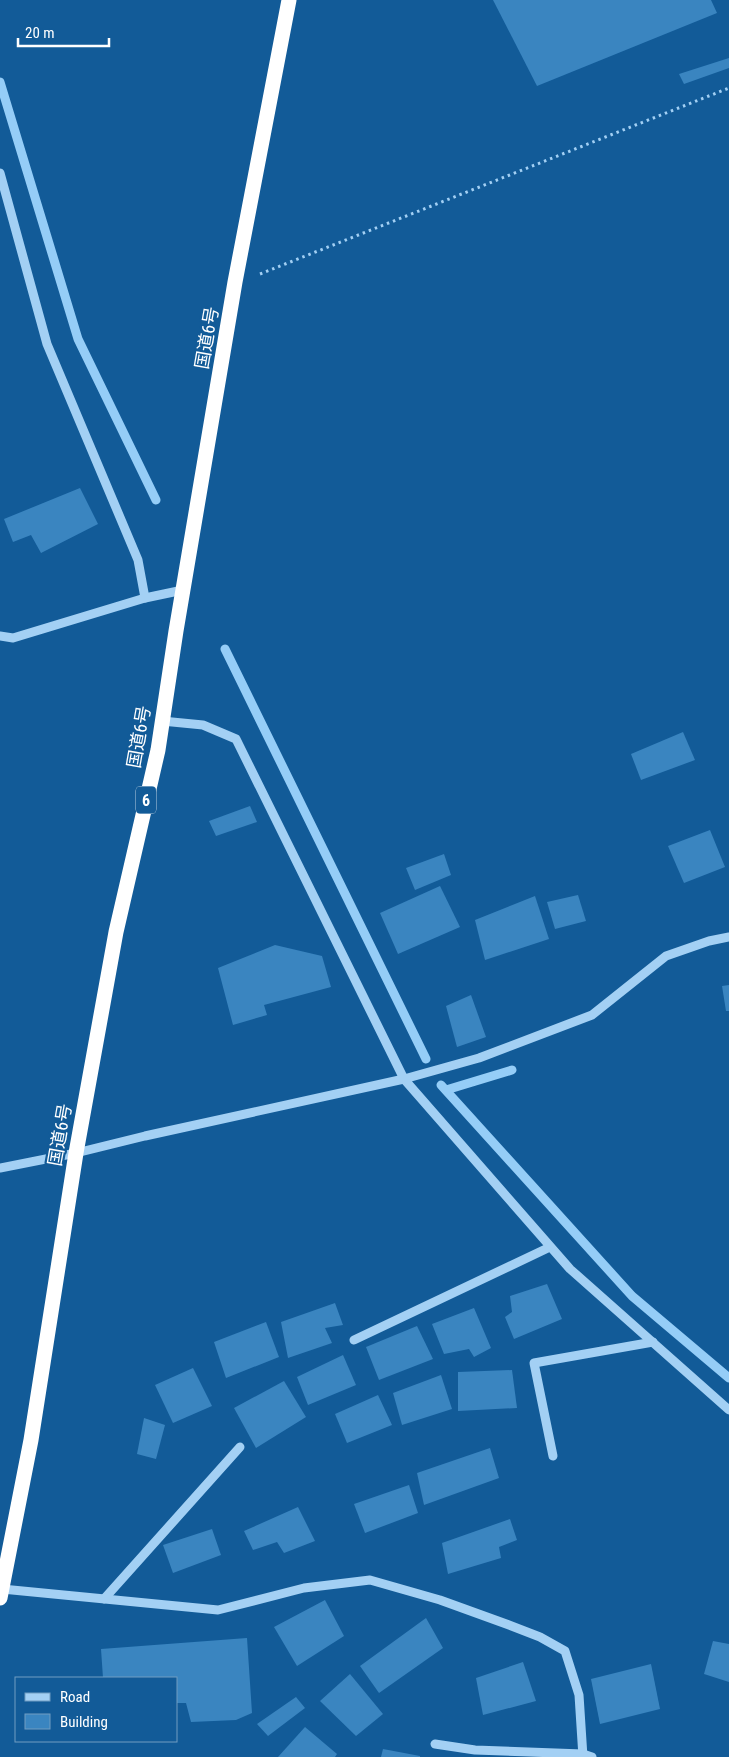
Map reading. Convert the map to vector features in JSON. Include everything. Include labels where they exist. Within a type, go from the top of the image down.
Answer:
[{"type":"highway","name":"国道6号","points":[[1,1593],[31,1440],[76,1153],[116,932],[158,750],[235,282],[288,0]]},
{"type":"street","points":[[0,173],[47,344],[138,560],[145,598]]},
{"type":"street","points":[[0,636],[13,638],[145,598],[183,590]]},
{"type":"street","points":[[162,721],[203,725],[236,740],[404,1079],[570,1269],[729,1410]]},
{"type":"street","points":[[0,1168],[76,1153],[404,1079],[479,1058],[592,1015],[666,956],[709,941],[729,937]]},
{"type":"street","points":[[354,1340],[550,1247]]},
{"type":"street","points":[[553,1456],[534,1363],[653,1342]]},
{"type":"street","points":[[104,1598],[240,1447]]},
{"type":"street","points":[[1,1593],[104,1598],[218,1610],[304,1588],[370,1580],[440,1600],[540,1637],[565,1651],[579,1695],[583,1756]]},
{"type":"street","points":[[435,1744],[475,1754],[592,1757]]},
{"type":"path","points":[[235,282],[280,267],[729,88]]},
{"type":"building","points":[[493,0],[711,0],[717,13],[537,86]]},
{"type":"building","points":[[729,58],[729,68],[684,84],[679,74]]},
{"type":"building","points":[[80,488],[98,524],[41,553],[31,535],[13,542],[4,519]]},
{"type":"building","points":[[683,732],[695,760],[641,780],[631,754]]},
{"type":"building","points":[[250,806],[257,822],[216,836],[209,821]]},
{"type":"building","points":[[710,830],[725,867],[684,883],[668,846]]},
{"type":"building","points":[[444,854],[451,875],[415,890],[406,868]]},
{"type":"building","points":[[440,886],[460,927],[398,954],[380,913]]},
{"type":"building","points":[[578,895],[586,921],[555,929],[547,902]]},
{"type":"building","points":[[535,896],[549,939],[485,960],[475,920]]},
{"type":"building","points":[[275,945],[322,956],[331,987],[264,1005],[267,1015],[233,1025],[218,968]]},
{"type":"building","points":[[729,985],[729,1011],[726,1011],[722,986]]},
{"type":"building","points":[[471,995],[486,1037],[457,1047],[446,1006]]},
{"type":"building","points":[[547,1284],[562,1319],[514,1339],[505,1317],[512,1312],[510,1296]]},
{"type":"building","points":[[335,1303],[343,1325],[325,1328],[332,1343],[288,1358],[281,1322]]},
{"type":"building","points":[[474,1308],[491,1348],[474,1357],[469,1349],[444,1354],[432,1324]]},
{"type":"building","points":[[266,1322],[279,1357],[226,1378],[214,1342]]},
{"type":"building","points":[[417,1326],[433,1359],[379,1380],[366,1347]]},
{"type":"building","points":[[343,1355],[356,1385],[308,1405],[297,1377]]},
{"type":"building","points":[[193,1368],[212,1406],[173,1423],[155,1385]]},
{"type":"building","points":[[512,1370],[517,1408],[458,1411],[458,1372]]},
{"type":"building","points":[[441,1375],[452,1409],[402,1425],[393,1393]]},
{"type":"building","points":[[284,1381],[306,1417],[256,1448],[234,1408]]},
{"type":"building","points":[[378,1395],[392,1425],[347,1443],[335,1414]]},
{"type":"building","points":[[144,1418],[165,1425],[156,1459],[137,1454]]},
{"type":"building","points":[[490,1448],[499,1478],[424,1505],[417,1473]]},
{"type":"building","points":[[409,1485],[418,1513],[365,1533],[354,1504]]},
{"type":"building","points":[[298,1507],[315,1541],[284,1553],[277,1542],[253,1550],[244,1531]]},
{"type":"building","points":[[510,1519],[517,1540],[499,1547],[501,1558],[448,1574],[442,1543]]},
{"type":"building","points":[[212,1529],[221,1555],[173,1573],[163,1545]]},
{"type":"building","points":[[325,1600],[344,1636],[297,1666],[274,1627]]},
{"type":"building","points":[[426,1618],[443,1648],[379,1693],[360,1666]]},
{"type":"building","points":[[247,1638],[252,1713],[236,1720],[191,1722],[186,1703],[178,1703],[178,1677],[103,1677],[101,1649]]},
{"type":"building","points":[[713,1641],[729,1644],[729,1682],[704,1674]]},
{"type":"building","points":[[523,1662],[536,1701],[483,1715],[476,1678]]},
{"type":"building","points":[[651,1664],[660,1709],[600,1724],[591,1679]]},
{"type":"building","points":[[350,1674],[383,1714],[356,1736],[320,1701]]},
{"type":"building","points":[[296,1697],[305,1708],[268,1736],[257,1724]]},
{"type":"building","points":[[305,1727],[337,1754],[335,1757],[278,1757]]},
{"type":"building","points":[[383,1749],[420,1756],[420,1757],[381,1757]]},
{"type":"waterway","points":[[0,82],[78,339],[156,500]]},
{"type":"waterway","points":[[225,649],[426,1059]]},
{"type":"waterway","points":[[446,1090],[512,1070]]},
{"type":"waterway","points":[[441,1085],[632,1296],[729,1378]]}]
